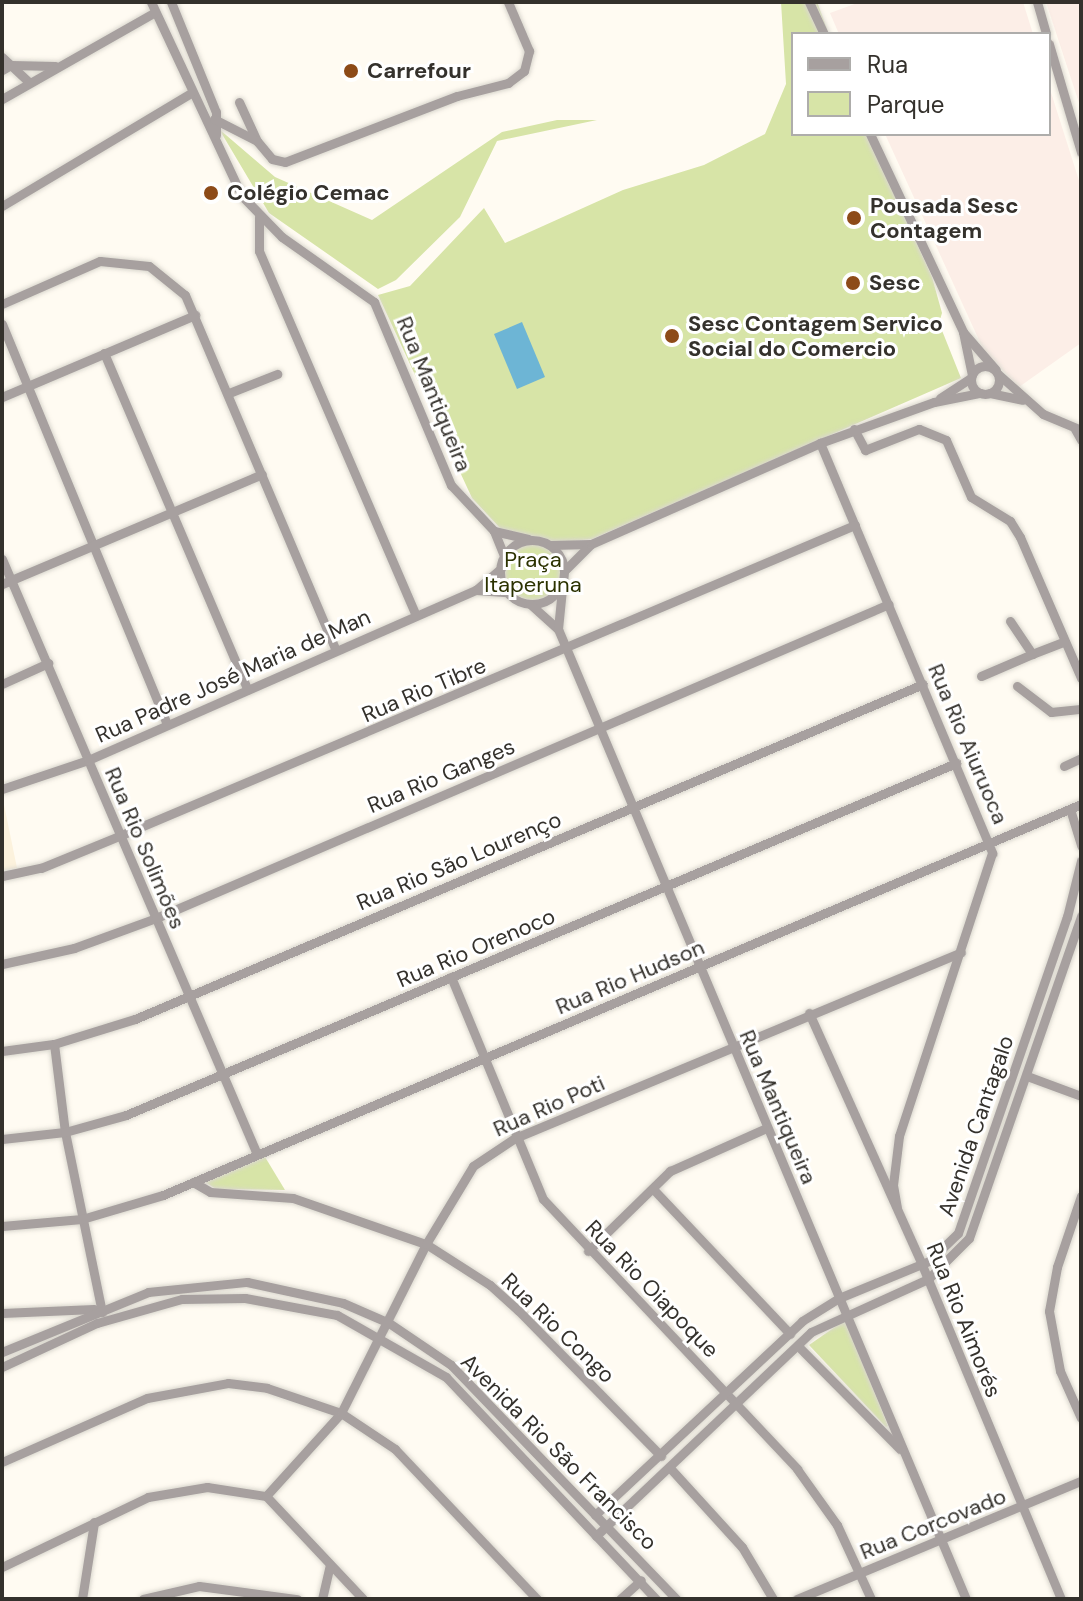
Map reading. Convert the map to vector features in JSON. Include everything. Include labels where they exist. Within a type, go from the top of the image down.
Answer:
[{"type":"street","name":"Rua Mantiqueira","points":[[171,2],[217,119],[216,135]]},
{"type":"street","points":[[239,102],[257,141],[272,159],[291,161],[457,96],[508,83],[524,71],[529,51],[508,2]]},
{"type":"street","points":[[809,2],[823,32]]},
{"type":"street","points":[[1037,2],[1045,32]]},
{"type":"street","name":"Rua Mantiqueira","points":[[153,7],[191,93],[216,135],[242,196],[259,217],[374,302],[451,485],[467,508],[494,531],[528,539]]},
{"type":"street","points":[[2,99],[153,7]]},
{"type":"street","points":[[1051,51],[1081,152]]},
{"type":"street","points":[[2,57],[7,67],[29,82]]},
{"type":"street","points":[[7,67],[59,66]]},
{"type":"street","points":[[2,206],[191,93]]},
{"type":"street","points":[[203,116],[217,119],[257,141]]},
{"type":"street","points":[[871,136],[963,332],[971,377],[984,393],[1025,401]]},
{"type":"street","points":[[259,217],[259,251],[416,615]]},
{"type":"street","points":[[2,304],[100,261],[127,260],[170,280],[195,315],[336,650]]},
{"type":"street","points":[[2,397],[195,315]]},
{"type":"street","points":[[2,324],[167,724]]},
{"type":"street","points":[[963,332],[1025,401],[1078,430],[1081,440]]},
{"type":"street","points":[[104,353],[248,690]]},
{"type":"street","points":[[934,402],[984,366],[997,372]]},
{"type":"street","points":[[591,544],[550,545],[528,539],[504,556],[501,568],[507,592],[530,604],[551,598],[562,586],[566,569],[591,544],[854,429],[934,402],[984,393],[998,386],[997,372]]},
{"type":"street","points":[[229,393],[277,374]]},
{"type":"street","points":[[854,429],[865,450],[919,429],[946,440],[971,497],[1010,521],[1020,537],[1081,678]]},
{"type":"street","name":"Rua Rio Aiuruoca","points":[[820,443],[990,843],[986,877],[899,1136],[893,1185],[897,1207]]},
{"type":"street","points":[[6,582],[262,474]]},
{"type":"street","name":"Rua Rio Tibre","points":[[2,876],[41,868],[119,836],[567,650],[855,525]]},
{"type":"street","name":"Rua Mantiqueira","points":[[494,531],[504,556]]},
{"type":"street","points":[[550,545],[566,569]]},
{"type":"street","name":"Rua Rio Solimões","points":[[2,559],[6,582],[48,663],[256,1152]]},
{"type":"street","name":"Rua Padre José Maria de Man","points":[[2,789],[88,760],[476,590],[501,568]]},
{"type":"street","name":"Rua Mantiqueira","points":[[558,629],[562,586]]},
{"type":"street","name":"Rua Padre José Maria de Man","points":[[476,590],[507,592]]},
{"type":"street","name":"Rua Mantiqueira","points":[[530,604],[558,629],[631,809],[966,1599]]},
{"type":"street","name":"Rua Rio Ganges","points":[[2,964],[74,948],[156,918],[889,604]]},
{"type":"street","points":[[1010,621],[1032,654]]},
{"type":"street","points":[[981,676],[1064,642]]},
{"type":"street","points":[[2,684],[48,663]]},
{"type":"street","name":"Rua Rio São Lourenço","points":[[2,1051],[54,1044],[188,996],[923,684]]},
{"type":"street","points":[[1017,686],[1051,712],[1081,709]]},
{"type":"street","points":[[1064,766],[1081,758]]},
{"type":"street","name":"Rua Rio Orenoco","points":[[2,1139],[65,1132],[223,1077],[956,763]]},
{"type":"street","name":"Rua Rio Hudson","points":[[193,1182],[256,1152],[699,968],[1081,804]]},
{"type":"street","points":[[1070,809],[1081,846]]},
{"type":"street","name":"Avenida Cantagalo","points":[[595,1515],[729,1395],[790,1334],[839,1298],[922,1265],[943,1251],[967,1213],[1081,861]]},
{"type":"street","name":"Avenida Cantagalo","points":[[596,1536],[798,1346],[846,1312],[928,1279],[955,1256],[979,1218],[1081,916]]},
{"type":"street","name":"Rua Rio Poti","points":[[266,1496],[341,1413],[389,1323],[426,1244],[473,1166],[515,1138],[961,952]]},
{"type":"street","name":"Rua Rio Oiapoque","points":[[451,977],[515,1138],[543,1199],[588,1251],[729,1395],[818,1497],[871,1599]]},
{"type":"street","name":"Rua Rio Aimorés","points":[[809,1013],[922,1265],[1061,1599]]},
{"type":"street","points":[[54,1044],[65,1132],[104,1321]]},
{"type":"street","points":[[1027,1076],[1081,1096]]},
{"type":"street","points":[[588,1251],[691,1157],[766,1128]]},
{"type":"street","points":[[2,1226],[82,1219],[193,1182]]},
{"type":"street","name":"Rua Rio Congo","points":[[193,1182],[210,1192],[293,1198],[426,1244],[519,1311],[661,1456]]},
{"type":"street","points":[[654,1190],[790,1334]]},
{"type":"street","points":[[1081,1196],[1057,1267],[1049,1311],[1060,1371],[1081,1418]]},
{"type":"street","name":"Avenida Rio São Francisco","points":[[2,1352],[148,1292],[247,1282],[307,1291],[389,1323],[451,1365],[676,1599]]},
{"type":"street","name":"Avenida Rio São Francisco","points":[[2,1367],[104,1321],[182,1299],[245,1298],[337,1315],[382,1336],[446,1377],[656,1599]]},
{"type":"street","points":[[2,1313],[101,1309]]},
{"type":"street","points":[[44,1310],[52,1318],[51,1331]]},
{"type":"street","points":[[798,1346],[903,1451]]},
{"type":"street","points":[[2,1462],[147,1398],[228,1383],[297,1396],[341,1413],[395,1449],[537,1599]]},
{"type":"street","points":[[517,1455],[528,1444]]},
{"type":"street","points":[[670,1468],[742,1547],[773,1599]]},
{"type":"street","name":"Rua Corcovado","points":[[797,1599],[1081,1481]]},
{"type":"street","points":[[2,1567],[94,1522],[174,1490],[207,1487],[266,1496],[363,1599]]},
{"type":"street","points":[[82,1599],[94,1522]]},
{"type":"street","points":[[322,1599],[330,1565]]},
{"type":"street","points":[[620,1599],[641,1580]]},
{"type":"street","points":[[143,1599],[199,1586],[234,1595],[297,1599]]},
{"type":"shaded area","points":[[860,2],[1023,2],[1032,32],[838,32],[830,13]]},
{"type":"shaded area","points":[[1046,2],[1081,2],[1081,109]]},
{"type":"shaded area","points":[[1051,92],[1081,187],[1081,343],[1019,387],[984,351],[886,136],[1051,136]]},
{"type":"shaded area","points":[[2,795],[17,868],[2,870]]},
{"type":"green space","name":"Sesc Contagem Servico Social do Comercio","points":[[781,2],[817,2],[828,32],[791,32],[791,136],[868,136],[932,277],[942,313],[939,323],[961,378],[592,539],[553,543],[500,528],[472,498],[378,295],[410,286],[484,208],[505,243],[623,190],[704,165],[765,134],[786,84]]},
{"type":"green space","points":[[557,120],[597,120],[497,141],[460,217],[396,280],[378,289],[269,213],[219,129],[275,177],[372,220],[502,132]]},
{"type":"green space","name":"Praça Itaperuna","points":[[533,544],[553,552],[561,572],[553,592],[533,600],[513,592],[505,572],[513,552]]},
{"type":"green space","points":[[262,1152],[285,1190],[216,1189],[202,1180]]},
{"type":"green space","points":[[845,1320],[888,1426],[886,1427],[809,1345]]},
{"type":"water","points":[[522,322],[545,377],[517,389],[494,334]]},
{"type":"place","name":"Carrefour","points":[[351,71]]},
{"type":"place","name":"Colégio Cemac","points":[[211,193]]},
{"type":"place","name":"Pousada Sesc Contagem","points":[[854,218]]},
{"type":"place","name":"Sesc","points":[[853,283]]},
{"type":"place","name":"Sesc Contagem Servico Social do Comercio","points":[[672,336]]}]
